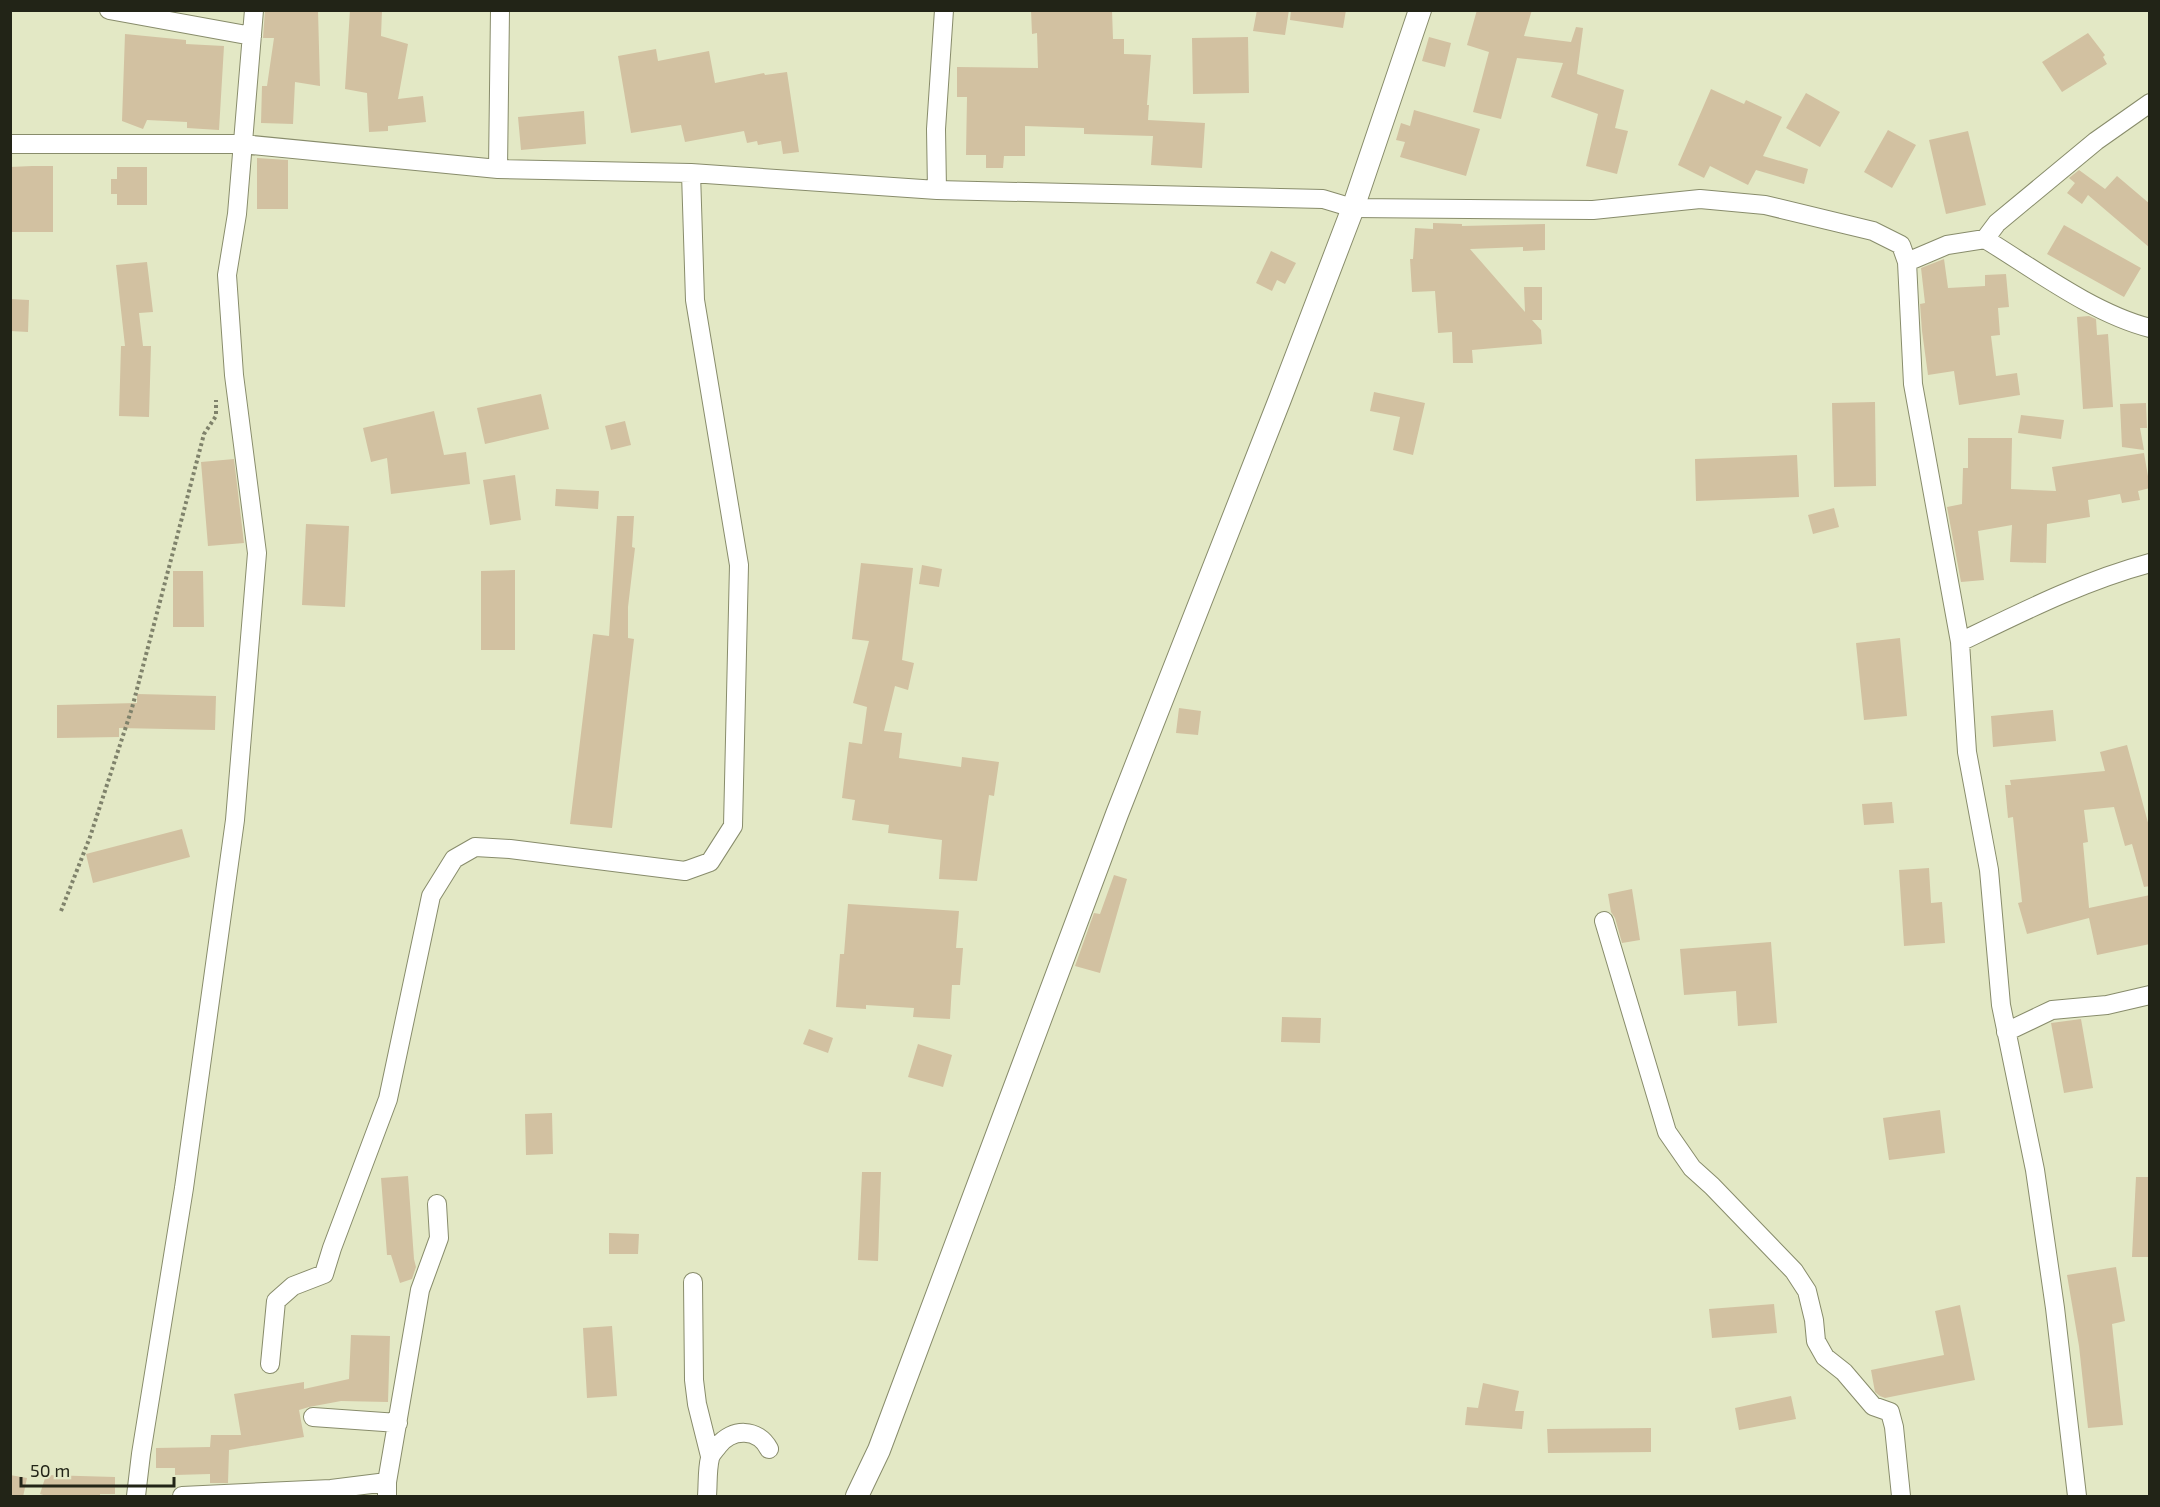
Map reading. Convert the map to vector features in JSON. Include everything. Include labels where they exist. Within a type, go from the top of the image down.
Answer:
[{"type":"street","points":[[109,10],[252,36]]},
{"type":"street","points":[[136,1497],[184,1188],[234,820],[257,554],[234,375],[227,275],[237,214],[254,10]]},
{"type":"street","points":[[498,169],[500,10]]},
{"type":"street","points":[[937,190],[936,129],[944,10]]},
{"type":"street","points":[[857,1497],[879,1450],[1117,814],[1353,208],[1420,10]]},
{"type":"street","points":[[1985,239],[1997,223],[2096,141],[2150,103]]},
{"type":"street","points":[[10,144],[242,144],[498,169],[691,173],[937,190],[1323,199],[1353,208],[1593,210],[1700,199],[1765,205],[1873,231],[1901,245],[1907,262],[1913,384],[1960,642],[1968,752],[1989,870],[2001,1005],[2035,1170],[2055,1308],[2077,1497]]},
{"type":"street","points":[[270,1364],[276,1301],[293,1286],[324,1274],[388,1100],[431,896],[454,859],[475,847],[510,849],[685,871],[710,862],[733,826],[739,565],[695,300],[691,173]]},
{"type":"street","points":[[1907,262],[1947,245],[1985,239],[2080,297],[2127,322],[2150,328]]},
{"type":"street","points":[[1960,642],[2042,602],[2114,572],[2150,563]]},
{"type":"street","points":[[1604,921],[1667,1132],[1692,1168],[1794,1272],[1807,1291],[1816,1341],[1825,1357],[1844,1372],[1873,1406],[1890,1412],[1894,1427],[1901,1497]]},
{"type":"street","points":[[2006,1032],[2052,1010],[2107,1005],[2150,995]]},
{"type":"street","points":[[182,1497],[387,1489],[420,1290],[439,1238],[437,1204]]},
{"type":"street","points":[[693,1282],[694,1380],[697,1404],[710,1456],[707,1497]]},
{"type":"street","points":[[313,1417],[398,1424]]},
{"type":"street","points":[[710,1456],[721,1442],[741,1432],[753,1433],[764,1441],[768,1449]]},
{"type":"path","points":[[61,911],[90,837],[132,708],[204,434],[216,416],[216,396]]},
{"type":"building","points":[[265,10],[318,10],[320,86],[295,82],[293,124],[261,123],[262,86],[267,86],[274,38],[263,38]]},
{"type":"building","points":[[350,10],[382,10],[381,36],[408,44],[398,99],[423,96],[426,122],[388,126],[388,131],[369,132],[367,93],[345,89]]},
{"type":"building","points":[[1031,10],[1112,10],[1113,39],[1124,39],[1124,54],[1151,55],[1148,120],[1205,123],[1202,168],[1151,165],[1153,136],[1084,134],[1084,128],[1025,126],[1025,156],[1004,156],[1003,168],[986,168],[986,155],[966,155],[967,97],[957,97],[957,67],[1038,68],[1037,33],[1032,34]]},
{"type":"building","points":[[1257,10],[1289,10],[1285,35],[1253,31]]},
{"type":"building","points":[[1291,10],[1346,10],[1343,28],[1290,20]]},
{"type":"building","points":[[1477,10],[1532,10],[1524,36],[1571,42],[1576,27],[1583,28],[1577,74],[1624,90],[1615,128],[1628,131],[1617,174],[1586,166],[1598,114],[1551,97],[1563,63],[1517,58],[1501,119],[1473,112],[1489,52],[1467,45]]},
{"type":"building","points":[[2088,33],[2105,55],[2103,57],[2107,64],[2062,92],[2042,62]]},
{"type":"building","points":[[125,34],[186,40],[186,44],[224,46],[219,130],[187,128],[187,122],[147,120],[143,129],[122,121]]},
{"type":"building","points":[[1248,37],[1249,93],[1193,94],[1192,38]]},
{"type":"building","points":[[1429,37],[1451,43],[1445,67],[1422,61]]},
{"type":"building","points":[[656,49],[658,61],[709,51],[715,83],[764,73],[765,75],[787,72],[799,152],[783,154],[781,141],[758,145],[757,141],[747,143],[744,131],[685,142],[681,125],[631,133],[618,56]]},
{"type":"building","points":[[1711,89],[1744,104],[1746,100],[1782,117],[1763,156],[1808,169],[1804,184],[1756,170],[1748,185],[1710,166],[1704,178],[1678,165]]},
{"type":"building","points":[[1806,93],[1840,112],[1820,147],[1786,128]]},
{"type":"building","points":[[1414,110],[1480,129],[1466,176],[1400,157],[1405,142],[1396,140],[1401,123],[1410,126]]},
{"type":"building","points":[[584,111],[586,144],[521,150],[518,117]]},
{"type":"building","points":[[1888,130],[1916,145],[1892,188],[1864,172]]},
{"type":"building","points":[[1968,131],[1986,205],[1946,214],[1929,140]]},
{"type":"building","points":[[257,158],[288,160],[288,209],[257,209]]},
{"type":"building","points":[[53,166],[53,232],[10,232],[10,167]]},
{"type":"building","points":[[117,167],[147,167],[147,205],[117,205],[117,194],[111,194],[111,179],[117,179]]},
{"type":"building","points":[[2079,170],[2105,189],[2117,176],[2150,204],[2150,248],[2088,195],[2082,204],[2067,193],[2075,183],[2069,178]]},
{"type":"building","points":[[1433,223],[1462,224],[1462,226],[1545,224],[1545,250],[1523,251],[1523,247],[1470,249],[1525,312],[1524,287],[1542,287],[1542,320],[1532,320],[1541,330],[1542,344],[1472,350],[1473,363],[1453,363],[1452,332],[1438,333],[1435,291],[1412,292],[1410,259],[1413,259],[1415,228],[1433,229]]},
{"type":"building","points":[[2064,225],[2141,268],[2124,297],[2047,254]]},
{"type":"building","points":[[1271,251],[1296,263],[1285,284],[1277,280],[1272,291],[1256,283]]},
{"type":"building","points":[[1944,259],[1948,288],[1985,286],[1985,275],[2006,274],[2009,307],[1998,308],[2000,335],[1991,336],[1996,376],[2017,373],[2020,395],[1959,405],[1954,371],[1928,375],[1920,304],[1925,303],[1921,268]]},
{"type":"building","points":[[147,262],[153,312],[139,313],[143,346],[151,346],[149,417],[119,416],[121,346],[125,346],[116,265]]},
{"type":"building","points":[[10,299],[29,300],[28,332],[10,331]]},
{"type":"building","points":[[2089,316],[2096,319],[2097,335],[2108,334],[2113,407],[2083,409],[2077,317]]},
{"type":"building","points":[[1374,392],[1425,403],[1413,455],[1393,450],[1400,417],[1370,411]]},
{"type":"building","points":[[541,394],[549,429],[485,444],[477,408]]},
{"type":"building","points":[[1875,402],[1876,486],[1834,487],[1832,403]]},
{"type":"building","points":[[2146,403],[2147,428],[2140,428],[2144,450],[2122,447],[2120,404]]},
{"type":"building","points":[[434,411],[444,455],[466,452],[470,484],[391,494],[387,458],[371,462],[363,428]]},
{"type":"building","points":[[2021,415],[2064,420],[2061,439],[2018,433]]},
{"type":"building","points":[[625,421],[631,445],[611,450],[605,426]]},
{"type":"building","points":[[1968,438],[2012,438],[2011,489],[2056,491],[2052,467],[2144,453],[2150,488],[2138,491],[2140,500],[2122,503],[2120,494],[2088,500],[2090,517],[2047,524],[2046,563],[2010,562],[2012,525],[1978,531],[1984,580],[1961,582],[1947,507],[1962,504],[1963,468],[1968,468]]},
{"type":"building","points":[[1797,455],[1799,497],[1696,501],[1695,459]]},
{"type":"building","points":[[234,459],[244,543],[208,546],[201,462]]},
{"type":"building","points":[[515,475],[521,520],[490,525],[483,480]]},
{"type":"building","points":[[556,489],[599,491],[598,509],[555,506]]},
{"type":"building","points":[[1834,508],[1839,527],[1813,534],[1808,515]]},
{"type":"building","points":[[617,516],[634,516],[632,547],[635,548],[628,607],[628,638],[634,639],[612,828],[570,824],[593,634],[609,636]]},
{"type":"building","points":[[306,524],[349,526],[345,607],[302,605]]},
{"type":"building","points":[[861,563],[913,568],[902,660],[914,663],[908,690],[895,686],[884,731],[902,733],[899,758],[961,767],[962,757],[999,762],[994,796],[989,795],[977,881],[939,879],[942,840],[888,833],[889,825],[852,820],[855,800],[842,798],[849,742],[862,744],[867,707],[853,703],[869,641],[852,639]]},
{"type":"building","points":[[922,565],[942,569],[939,587],[919,584]]},
{"type":"building","points":[[515,570],[515,650],[481,650],[481,571]]},
{"type":"building","points":[[173,571],[203,571],[204,627],[173,627]]},
{"type":"building","points":[[1900,638],[1907,716],[1864,720],[1856,643]]},
{"type":"building","points":[[137,694],[216,696],[215,730],[119,728],[119,737],[57,738],[57,705],[137,703]]},
{"type":"building","points":[[1179,708],[1201,711],[1198,735],[1176,733]]},
{"type":"building","points":[[2053,710],[2056,741],[1993,747],[1991,716]]},
{"type":"building","points":[[2127,745],[2150,830],[2150,886],[2144,887],[2132,844],[2125,846],[2114,807],[2084,810],[2088,842],[2083,843],[2089,908],[2150,895],[2150,944],[2097,955],[2089,918],[2027,934],[2018,903],[2022,902],[2013,817],[2008,818],[2005,785],[2011,785],[2010,780],[2105,771],[2100,752]]},
{"type":"building","points":[[1892,802],[1894,823],[1864,825],[1862,804]]},
{"type":"building","points":[[182,829],[190,857],[93,883],[86,854]]},
{"type":"building","points":[[1929,868],[1931,903],[1942,902],[1945,943],[1904,946],[1899,870]]},
{"type":"building","points":[[1114,875],[1127,879],[1100,973],[1075,966],[1094,913],[1100,914]]},
{"type":"building","points":[[1632,889],[1640,940],[1622,943],[1611,912],[1608,894]]},
{"type":"building","points":[[848,904],[959,911],[956,948],[963,948],[960,985],[952,985],[950,1019],[913,1017],[914,1008],[866,1005],[866,1009],[836,1007],[840,954],[844,954]]},
{"type":"building","points":[[1771,942],[1777,1023],[1738,1026],[1736,991],[1684,995],[1680,949]]},
{"type":"building","points":[[1282,1017],[1321,1018],[1320,1043],[1281,1042]]},
{"type":"building","points":[[2081,1019],[2093,1088],[2064,1093],[2051,1023]]},
{"type":"building","points":[[809,1029],[833,1038],[828,1053],[803,1044]]},
{"type":"building","points":[[918,1044],[952,1055],[943,1087],[908,1077]]},
{"type":"building","points":[[1940,1110],[1945,1153],[1889,1160],[1883,1118]]},
{"type":"building","points":[[552,1113],[553,1154],[526,1155],[525,1114]]},
{"type":"building","points":[[862,1172],[881,1172],[878,1261],[858,1260]]},
{"type":"building","points":[[408,1176],[416,1267],[412,1279],[400,1283],[391,1255],[387,1255],[381,1178]]},
{"type":"building","points":[[2136,1177],[2150,1177],[2150,1257],[2132,1257]]},
{"type":"building","points":[[609,1233],[639,1234],[638,1254],[609,1254]]},
{"type":"building","points":[[2116,1267],[2125,1321],[2112,1324],[2123,1425],[2088,1428],[2079,1346],[2067,1275]]},
{"type":"building","points":[[1774,1304],[1777,1333],[1712,1338],[1709,1309]]},
{"type":"building","points":[[1960,1305],[1975,1380],[1885,1398],[1875,1392],[1871,1370],[1944,1355],[1935,1311]]},
{"type":"building","points":[[612,1326],[617,1396],[587,1398],[583,1328]]},
{"type":"building","points":[[351,1335],[390,1336],[388,1402],[341,1401],[299,1410],[304,1437],[229,1450],[228,1483],[210,1483],[210,1474],[175,1475],[175,1468],[156,1468],[156,1448],[210,1447],[211,1435],[241,1435],[234,1394],[304,1382],[304,1389],[349,1379]]},
{"type":"building","points":[[1483,1383],[1519,1391],[1515,1411],[1524,1411],[1522,1429],[1465,1425],[1467,1407],[1478,1408]]},
{"type":"building","points":[[1791,1396],[1796,1419],[1739,1430],[1735,1408]]},
{"type":"building","points":[[1651,1428],[1651,1452],[1548,1453],[1547,1429]]},
{"type":"building","points":[[10,1475],[27,1478],[23,1497],[10,1497]]},
{"type":"building","points":[[46,1475],[115,1477],[115,1494],[100,1494],[100,1497],[50,1497],[40,1494]]}]
